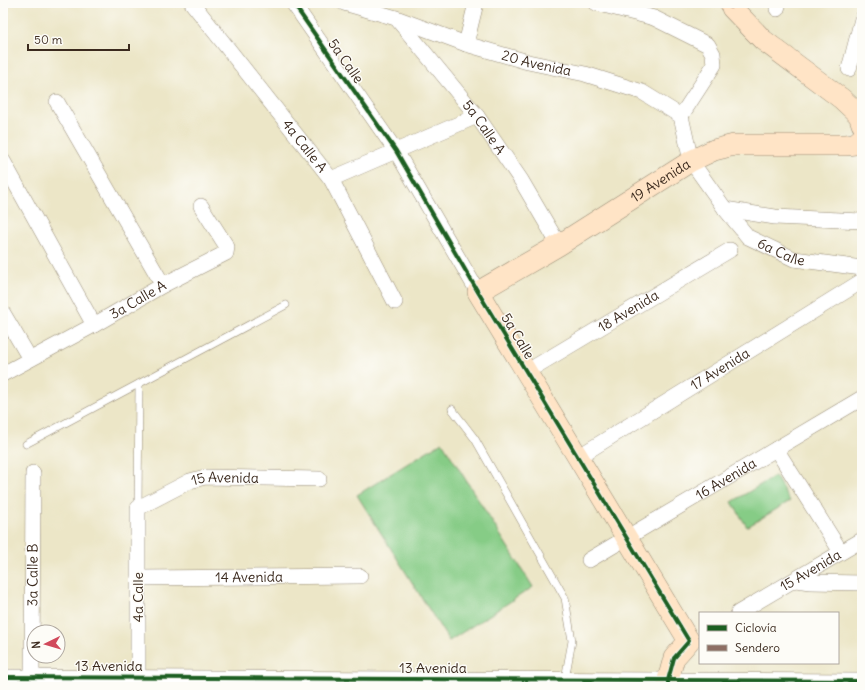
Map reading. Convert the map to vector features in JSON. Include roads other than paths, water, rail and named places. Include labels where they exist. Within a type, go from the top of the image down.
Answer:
[{"type":"street","name":"4a Calle A","points":[[192,3],[331,179],[395,302]]},
{"type":"street","name":"5a Calle","points":[[293,3],[396,151],[478,292],[627,538],[695,638],[674,658],[668,684]]},
{"type":"street","name":"20 Avenida","points":[[344,3],[396,18],[466,44],[528,62],[585,74],[642,92],[681,116]]},
{"type":"street","points":[[466,44],[476,3]]},
{"type":"street","points":[[596,3],[654,18],[708,45],[713,54],[714,65],[681,116],[691,161]]},
{"type":"street","points":[[730,3],[732,8],[763,40],[842,99],[859,115],[862,124]]},
{"type":"street","name":"5a Calle A","points":[[396,18],[477,116],[521,180],[559,246]]},
{"type":"street","points":[[849,69],[862,19]]},
{"type":"street","points":[[57,102],[163,285]]},
{"type":"street","points":[[331,179],[477,116]]},
{"type":"street","name":"19 Avenida","points":[[478,292],[559,246],[691,161],[714,150],[734,145],[846,145],[855,144],[862,138]]},
{"type":"street","points":[[3,161],[94,325]]},
{"type":"street","name":"6a Calle","points":[[691,161],[725,209],[748,237],[794,259],[862,268]]},
{"type":"street","name":"3a Calle A","points":[[3,374],[94,325],[163,285],[226,253],[227,247],[201,206]]},
{"type":"street","points":[[725,209],[775,217],[862,221]]},
{"type":"street","name":"18 Avenida","points":[[526,372],[730,250]]},
{"type":"street","name":"17 Avenida","points":[[578,456],[862,281]]},
{"type":"street","points":[[3,313],[30,360]]},
{"type":"street","name":"16 Avenida","points":[[589,560],[862,398]]},
{"type":"street","points":[[776,449],[841,552]]},
{"type":"street","name":"3a Calle B","points":[[32,677],[33,473]]},
{"type":"street","name":"15 Avenida","points":[[138,508],[190,481],[205,477],[319,479]]},
{"type":"street","name":"4a Calle","points":[[138,508],[138,682]]},
{"type":"street","name":"15 Avenida","points":[[740,612],[862,540]]},
{"type":"street","name":"14 Avenida","points":[[138,578],[360,576]]},
{"type":"street","points":[[796,580],[810,582],[862,583]]},
{"type":"street","name":"13 Avenida","points":[[3,677],[138,682],[565,679],[668,684],[862,681]]},
{"type":"lane","points":[[26,444],[286,305]]},
{"type":"lane","points":[[138,508],[139,384]]},
{"type":"lane","points":[[452,409],[475,439],[565,598],[572,641],[565,679]]}]
